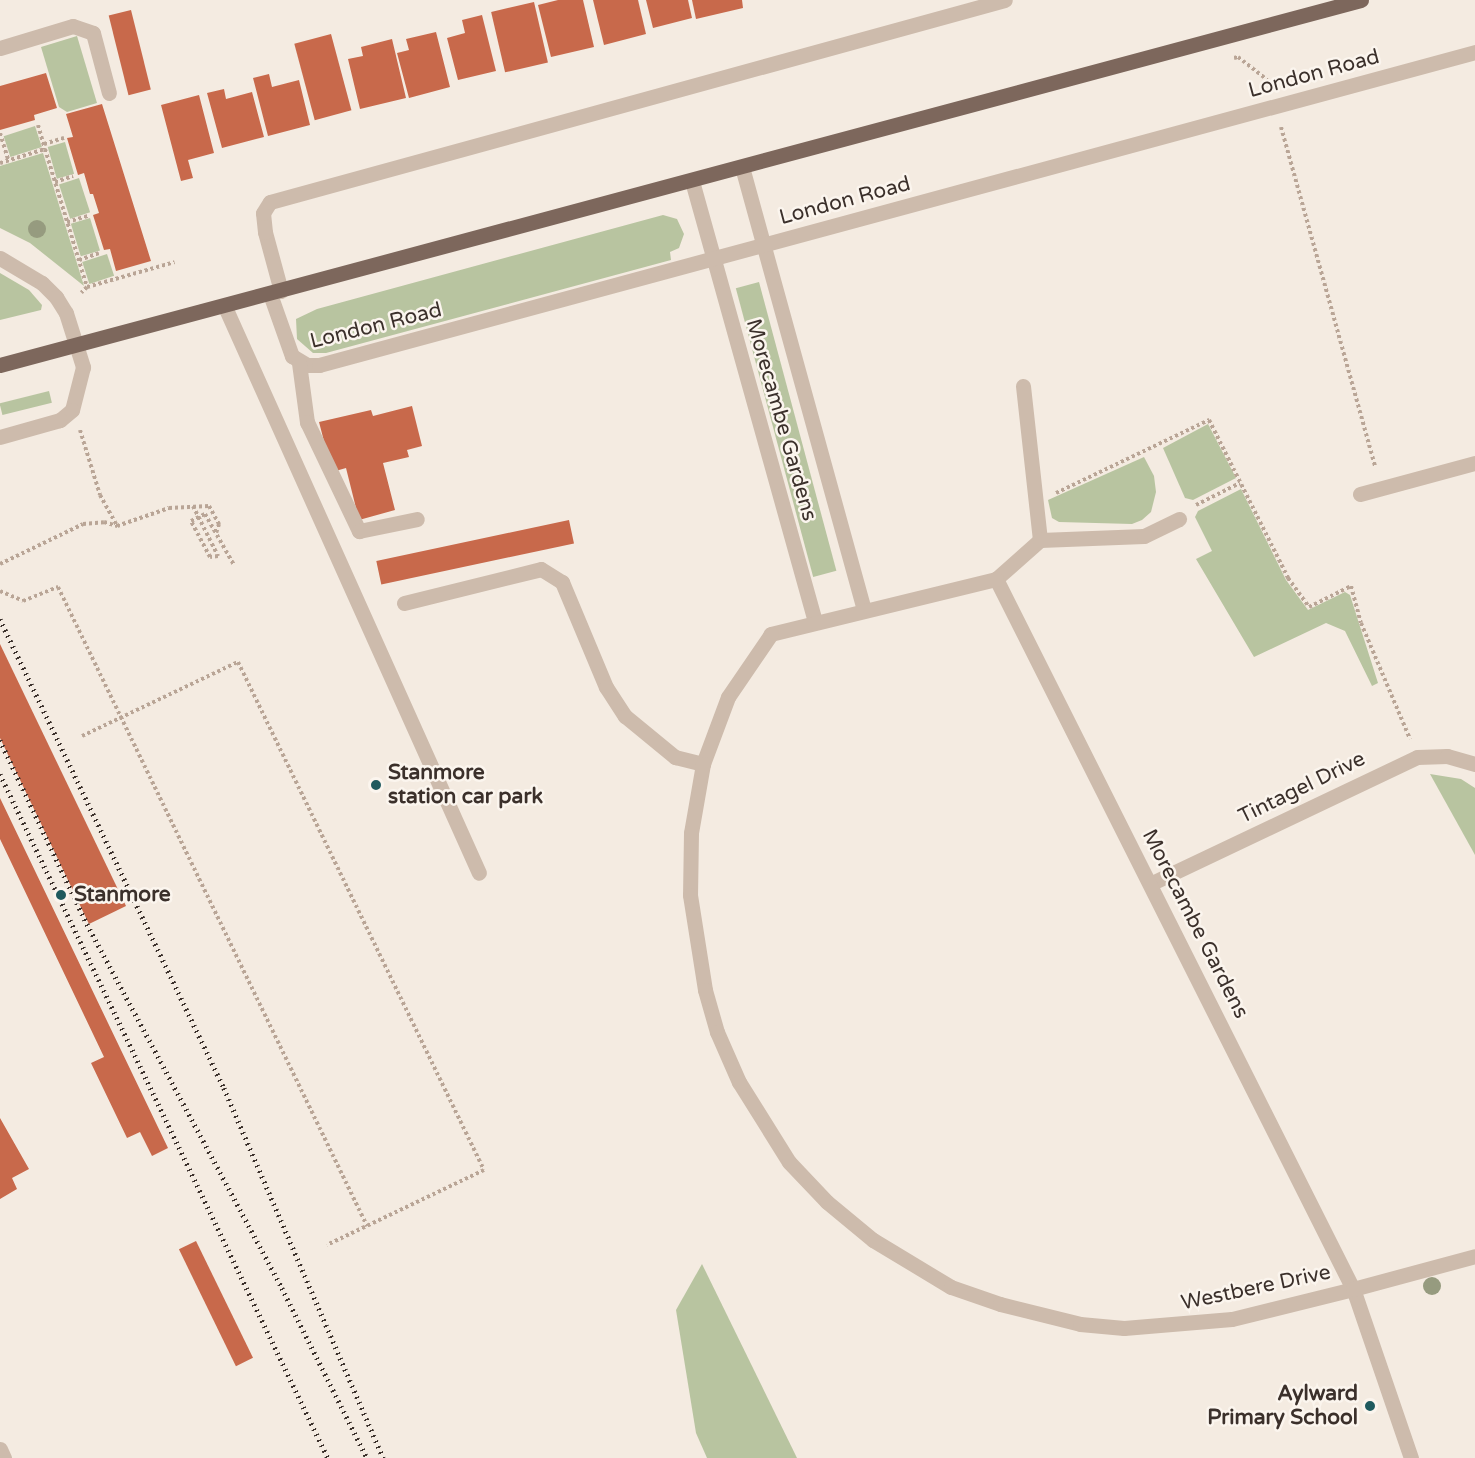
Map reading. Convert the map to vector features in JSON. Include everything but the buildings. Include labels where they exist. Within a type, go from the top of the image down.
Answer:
[{"type":"main road","points":[[0,365],[225,307],[1362,0]]},
{"type":"street","name":"London Road","points":[[1004,0],[270,201],[263,213],[265,232],[286,346],[299,363],[319,365],[1475,52]]},
{"type":"street","points":[[0,48],[73,26],[93,33],[109,93]]},
{"type":"street","name":"Morecambe Gardens","points":[[742,167],[864,609]]},
{"type":"street","name":"Morecambe Gardens","points":[[692,181],[815,622]]},
{"type":"street","points":[[0,258],[42,284],[56,297],[77,344],[83,367],[72,410],[60,420],[0,437]]},
{"type":"street","points":[[225,307],[479,873]]},
{"type":"street","points":[[299,363],[307,422],[359,531],[417,519]]},
{"type":"street","points":[[1023,386],[1040,540]]},
{"type":"street","points":[[1360,494],[1475,463]]},
{"type":"street","points":[[815,622],[996,579],[1040,540],[1144,536],[1179,519]]},
{"type":"street","points":[[404,603],[541,569],[562,582],[606,687],[625,716],[675,757],[703,764]]},
{"type":"street","name":"Morecambe Gardens","points":[[996,579],[1152,883],[1353,1289],[1411,1458]]},
{"type":"street","name":"Westbere Drive","points":[[815,622],[771,634],[751,660],[728,697],[703,764],[691,832],[690,895],[698,956],[717,1032],[739,1082],[789,1162],[873,1240],[951,1287],[1000,1304],[1080,1324],[1124,1328],[1179,1327],[1232,1320],[1475,1256]]},
{"type":"street","name":"Tintagel Drive","points":[[1152,883],[1417,757],[1447,756],[1475,764]]},
{"type":"street","points":[[0,1449],[4,1458]]},
{"type":"path","points":[[1229,60],[1238,57],[1267,80],[1381,488]]},
{"type":"path","points":[[38,125],[87,287]]},
{"type":"path","points":[[0,133],[8,160]]},
{"type":"path","points":[[0,163],[64,138]]},
{"type":"path","points":[[55,182],[73,176]]},
{"type":"path","points":[[67,222],[88,216]]},
{"type":"path","points":[[79,260],[99,253]]},
{"type":"path","points":[[81,293],[87,287],[175,262]]},
{"type":"path","points":[[1034,497],[1066,491],[1209,420],[1288,578],[1309,606],[1351,586],[1361,623],[1417,757]]},
{"type":"path","points":[[86,446],[100,495],[117,526]]},
{"type":"path","points":[[1179,519],[1196,505],[1240,483]]},
{"type":"path","points":[[193,506],[198,516],[203,526],[218,556],[210,557],[191,521],[198,518],[205,514],[234,565]]},
{"type":"path","points":[[0,564],[83,524],[104,522],[117,526],[169,508],[209,506],[219,524],[216,533]]},
{"type":"path","points":[[0,591],[23,601],[58,587],[367,1226]]},
{"type":"path","points":[[82,736],[238,662],[484,1170],[327,1245]]},
{"type":"green space","points":[[77,36],[97,103],[67,112],[59,107],[41,47]]},
{"type":"green space","points":[[35,126],[42,147],[10,157],[4,136]]},
{"type":"green space","points":[[65,142],[74,174],[57,179],[48,147]]},
{"type":"green space","points":[[43,153],[84,286],[30,243],[0,228],[0,166]]},
{"type":"green space","points":[[79,178],[90,212],[70,219],[59,184]]},
{"type":"green space","points":[[663,215],[677,219],[684,234],[679,248],[670,252],[671,260],[326,353],[313,353],[297,339],[296,319],[317,309]]},
{"type":"green space","points":[[90,218],[100,251],[81,256],[71,224]]},
{"type":"green space","points":[[107,254],[114,276],[89,284],[82,262]]},
{"type":"green space","points":[[0,273],[29,290],[42,305],[41,310],[0,320]]},
{"type":"green space","points":[[759,282],[836,571],[813,577],[736,288]]},
{"type":"green space","points":[[49,391],[52,403],[2,415],[0,403]]},
{"type":"green space","points":[[1208,424],[1236,478],[1193,500],[1185,498],[1163,448]]},
{"type":"green space","points":[[1144,457],[1154,476],[1156,492],[1151,512],[1142,520],[1132,524],[1059,522],[1052,518],[1048,500]]},
{"type":"green space","points":[[1241,489],[1286,580],[1308,610],[1345,592],[1350,595],[1378,683],[1372,686],[1345,631],[1326,623],[1254,657],[1196,559],[1212,551],[1195,517],[1198,511]]},
{"type":"green space","points":[[1430,774],[1461,779],[1475,788],[1475,855]]},
{"type":"green space","points":[[702,1264],[797,1458],[707,1458],[696,1433],[676,1310]]},
{"type":"railway","points":[[0,619],[224,1088],[383,1458]]},
{"type":"railway","points":[[0,740],[87,924],[282,1288],[367,1458]]},
{"type":"railway","points":[[0,774],[328,1458]]},
{"type":"place","name":"Stanmore station car park","points":[[376,785]]},
{"type":"place","name":"Stanmore","points":[[61,895]]},
{"type":"place","name":"Aylward Primary School","points":[[1370,1406]]}]
